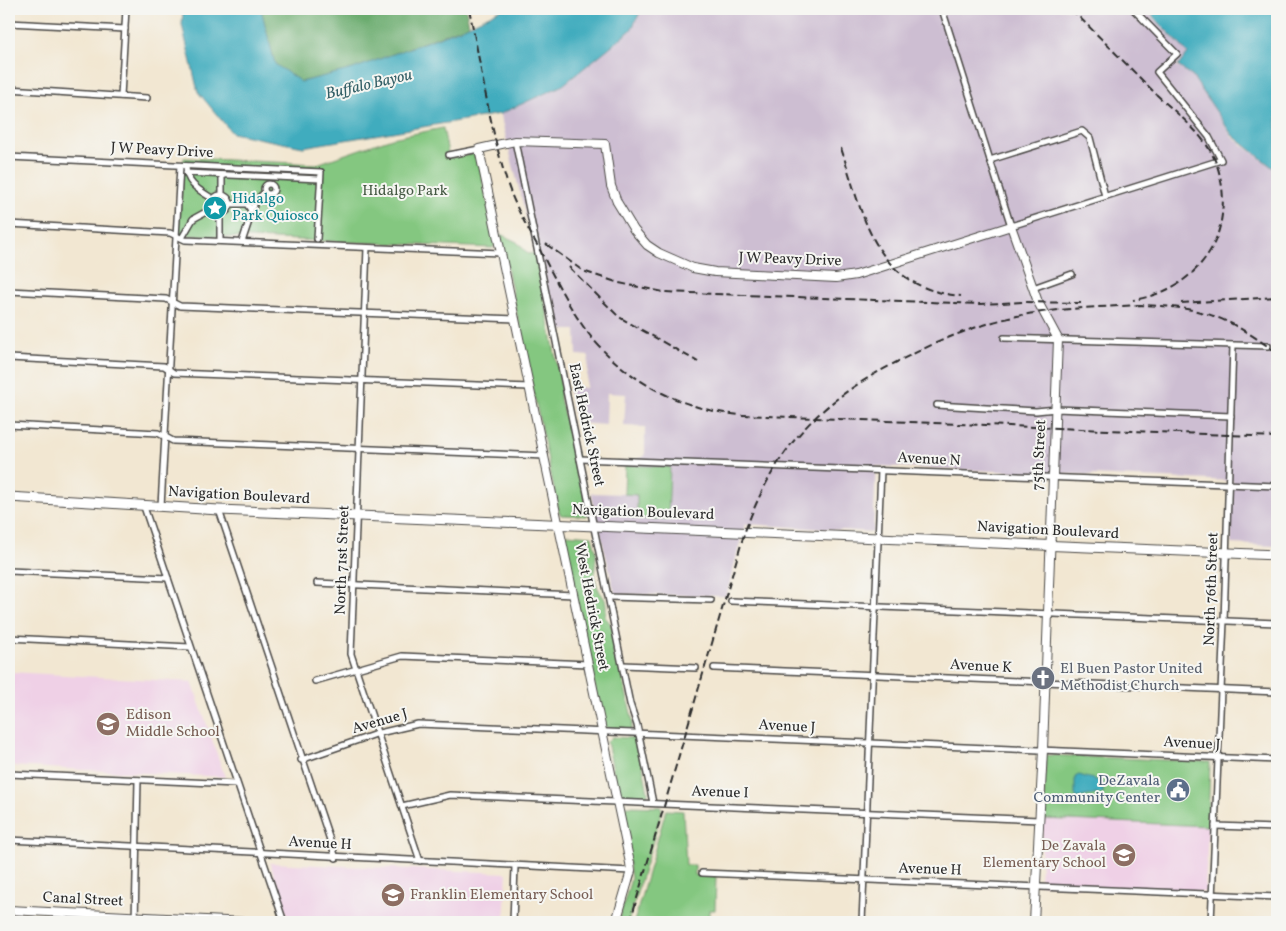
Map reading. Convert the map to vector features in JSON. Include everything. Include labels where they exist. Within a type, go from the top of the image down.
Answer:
[{"type":"main road","name":"Navigation Boulevard","points":[[9,497],[219,510],[1277,555]]},
{"type":"street","points":[[121,96],[126,9]]},
{"type":"street","points":[[942,9],[1011,226],[1038,302],[1058,339]]},
{"type":"street","name":"J W Peavy Drive","points":[[449,156],[515,141],[605,144],[611,186],[629,224],[647,245],[659,254],[693,268],[809,277],[856,275],[1222,160],[1209,137],[1157,72],[1177,54],[1133,9]]},
{"type":"street","points":[[9,23],[125,29]]},
{"type":"street","points":[[9,90],[147,98]]},
{"type":"street","points":[[990,160],[1084,132],[1090,138],[1105,196]]},
{"type":"street","name":"East Hedrick Street","points":[[515,141],[653,803]]},
{"type":"street","name":"West Hedrick Street","points":[[480,149],[500,253],[517,319],[631,871],[616,922]]},
{"type":"street","name":"J W Peavy Drive","points":[[9,157],[183,166],[315,170],[321,172],[320,179]]},
{"type":"street","points":[[183,166],[193,186],[213,199]]},
{"type":"street","points":[[161,506],[172,302],[179,237],[183,166]]},
{"type":"street","points":[[186,173],[320,179],[317,240]]},
{"type":"street","points":[[222,175],[222,195]]},
{"type":"street","points":[[230,204],[250,205],[265,192]]},
{"type":"street","points":[[213,199],[222,195]]},
{"type":"street","points":[[222,195],[227,197],[230,204]]},
{"type":"street","points":[[213,199],[213,208]]},
{"type":"street","points":[[220,213],[226,211],[230,204]]},
{"type":"street","points":[[242,242],[251,215],[250,205]]},
{"type":"street","points":[[179,237],[193,219],[213,208]]},
{"type":"street","points":[[213,208],[220,213]]},
{"type":"street","points":[[220,213],[220,241]]},
{"type":"street","points":[[9,224],[170,233],[179,237],[220,241],[500,253]]},
{"type":"street","name":"North 71st Street","points":[[367,248],[351,654],[379,733],[420,861]]},
{"type":"street","points":[[1033,288],[1072,274]]},
{"type":"street","points":[[9,291],[166,299],[180,306],[517,319]]},
{"type":"street","points":[[1004,338],[1268,346]]},
{"type":"street","name":"75th Street","points":[[1034,922],[1043,750],[1058,339]]},
{"type":"street","name":"North 76th Street","points":[[1211,922],[1224,621],[1233,346]]},
{"type":"street","points":[[9,358],[164,366],[174,373],[530,387]]},
{"type":"street","points":[[937,405],[1036,411],[1056,409],[1231,416]]},
{"type":"street","points":[[9,425],[158,433],[173,440],[545,456]]},
{"type":"street","name":"Avenue N","points":[[580,459],[1277,486]]},
{"type":"street","points":[[862,922],[865,812],[881,470]]},
{"type":"street","points":[[143,504],[284,922]]},
{"type":"street","points":[[219,510],[301,760],[336,858]]},
{"type":"street","points":[[9,571],[168,578]]},
{"type":"street","points":[[316,583],[574,595]]},
{"type":"street","points":[[609,597],[711,600]]},
{"type":"street","points":[[730,601],[1277,623]]},
{"type":"street","points":[[9,638],[190,647]]},
{"type":"street","points":[[315,681],[402,656],[588,664]]},
{"type":"street","points":[[623,665],[696,668]]},
{"type":"street","name":"Avenue K","points":[[714,668],[1277,692]]},
{"type":"street","name":"Avenue J","points":[[301,760],[379,733],[418,724],[1277,760]]},
{"type":"street","points":[[9,774],[236,784]]},
{"type":"street","points":[[135,919],[138,780]]},
{"type":"street","name":"Avenue I","points":[[402,806],[450,795],[1039,820]]},
{"type":"street","points":[[1215,826],[1277,828]]},
{"type":"street","name":"Avenue H","points":[[9,840],[336,858],[631,871]]},
{"type":"street","points":[[513,922],[515,866]]},
{"type":"street","name":"Avenue H","points":[[702,873],[1277,897]]},
{"type":"street","name":"Canal Street","points":[[9,910],[135,919],[245,922]]},
{"type":"shaded area","points":[[642,9],[1144,9],[1189,54],[1176,66],[1194,76],[1232,137],[1277,171],[1277,546],[1231,544],[1233,481],[876,466],[873,532],[745,524],[726,596],[615,594],[591,493],[624,494],[625,465],[645,456],[645,427],[624,426],[626,394],[607,393],[606,425],[576,423],[569,392],[572,386],[586,388],[589,356],[577,355],[576,330],[555,330],[500,114],[563,85],[631,30]]},
{"type":"shaded area","name":"Edison Middle School","points":[[9,672],[192,682],[225,777],[9,766]]},
{"type":"shaded area","name":"De Zavala Elementary School","points":[[1043,819],[1208,826],[1205,892],[1040,884]]},
{"type":"shaded area","name":"Franklin Elementary School","points":[[270,863],[507,873],[504,922],[400,922],[288,917]]},
{"type":"green space","points":[[261,9],[466,9],[469,25],[353,69],[301,82],[275,64]]},
{"type":"green space","name":"Hidalgo Park","points":[[443,128],[449,158],[477,153],[496,243],[493,248],[178,235],[184,158],[317,164],[392,138]]},
{"type":"green space","points":[[500,234],[517,242],[528,254],[536,253],[561,386],[560,398],[572,446],[577,455],[577,477],[584,490],[587,516],[561,515],[559,512]]},
{"type":"green space","points":[[625,465],[670,467],[668,520],[632,518],[632,513],[637,513],[637,495],[624,494]]},
{"type":"green space","points":[[566,534],[592,536],[596,553],[595,579],[605,600],[605,617],[613,632],[614,659],[619,662],[633,722],[631,730],[610,729],[603,726],[564,537]]},
{"type":"green space","points":[[612,737],[634,738],[638,741],[648,793],[645,798],[619,797],[607,742]]},
{"type":"green space","points":[[1046,755],[1210,762],[1208,826],[1043,819]]},
{"type":"green space","points":[[627,806],[661,807],[662,811],[628,922],[618,922],[631,879],[621,809]]},
{"type":"green space","points":[[666,810],[683,811],[686,865],[695,865],[695,875],[716,876],[715,910],[709,910],[709,922],[634,922]]},
{"type":"water","name":"Buffalo Bayou","points":[[183,9],[261,9],[275,64],[301,82],[353,69],[458,30],[502,9],[642,9],[631,30],[563,85],[500,114],[303,147],[232,133],[198,92],[182,25]]},
{"type":"water","points":[[1146,9],[1277,9],[1277,171],[1232,135],[1193,77],[1178,66],[1188,53]]},
{"type":"water","points":[[1079,775],[1103,782],[1103,793],[1077,798],[1075,795],[1075,777]]},
{"type":"railway","points":[[469,9],[495,137],[509,189],[517,208],[564,295],[588,333],[619,365],[656,390],[697,407],[741,415],[1277,437]]},
{"type":"railway","points":[[1071,9],[1198,134],[1206,143],[1220,174],[1223,198],[1221,222],[1214,244],[1208,254],[1201,264],[1185,279],[1166,290],[1133,300]]},
{"type":"railway","points":[[841,148],[866,223],[877,245],[891,264],[909,279],[932,290],[961,296]]},
{"type":"railway","points":[[546,244],[583,271],[619,283],[664,292],[980,304],[1023,302],[1081,303]]},
{"type":"railway","points":[[569,267],[619,317],[698,362]]},
{"type":"railway","points":[[1181,303],[1277,297]]},
{"type":"railway","points":[[1136,305],[1177,308],[1211,315],[1227,321],[1277,353]]},
{"type":"railway","points":[[630,922],[745,531],[758,499],[773,471],[790,446],[809,424],[854,387],[924,348],[951,337],[979,326],[1022,315],[1067,309],[1142,305]]},
{"type":"place","name":"Hidalgo Park Quiosco","points":[[215,208]]},
{"type":"place","name":"El Buen Pastor United Methodist Church","points":[[1043,678]]},
{"type":"place","name":"Edison Middle School","points":[[108,724]]},
{"type":"place","name":"DeZavala Community Center","points":[[1178,790]]},
{"type":"place","name":"De Zavala Elementary School","points":[[1124,855]]},
{"type":"place","name":"Franklin Elementary School","points":[[393,895]]}]
